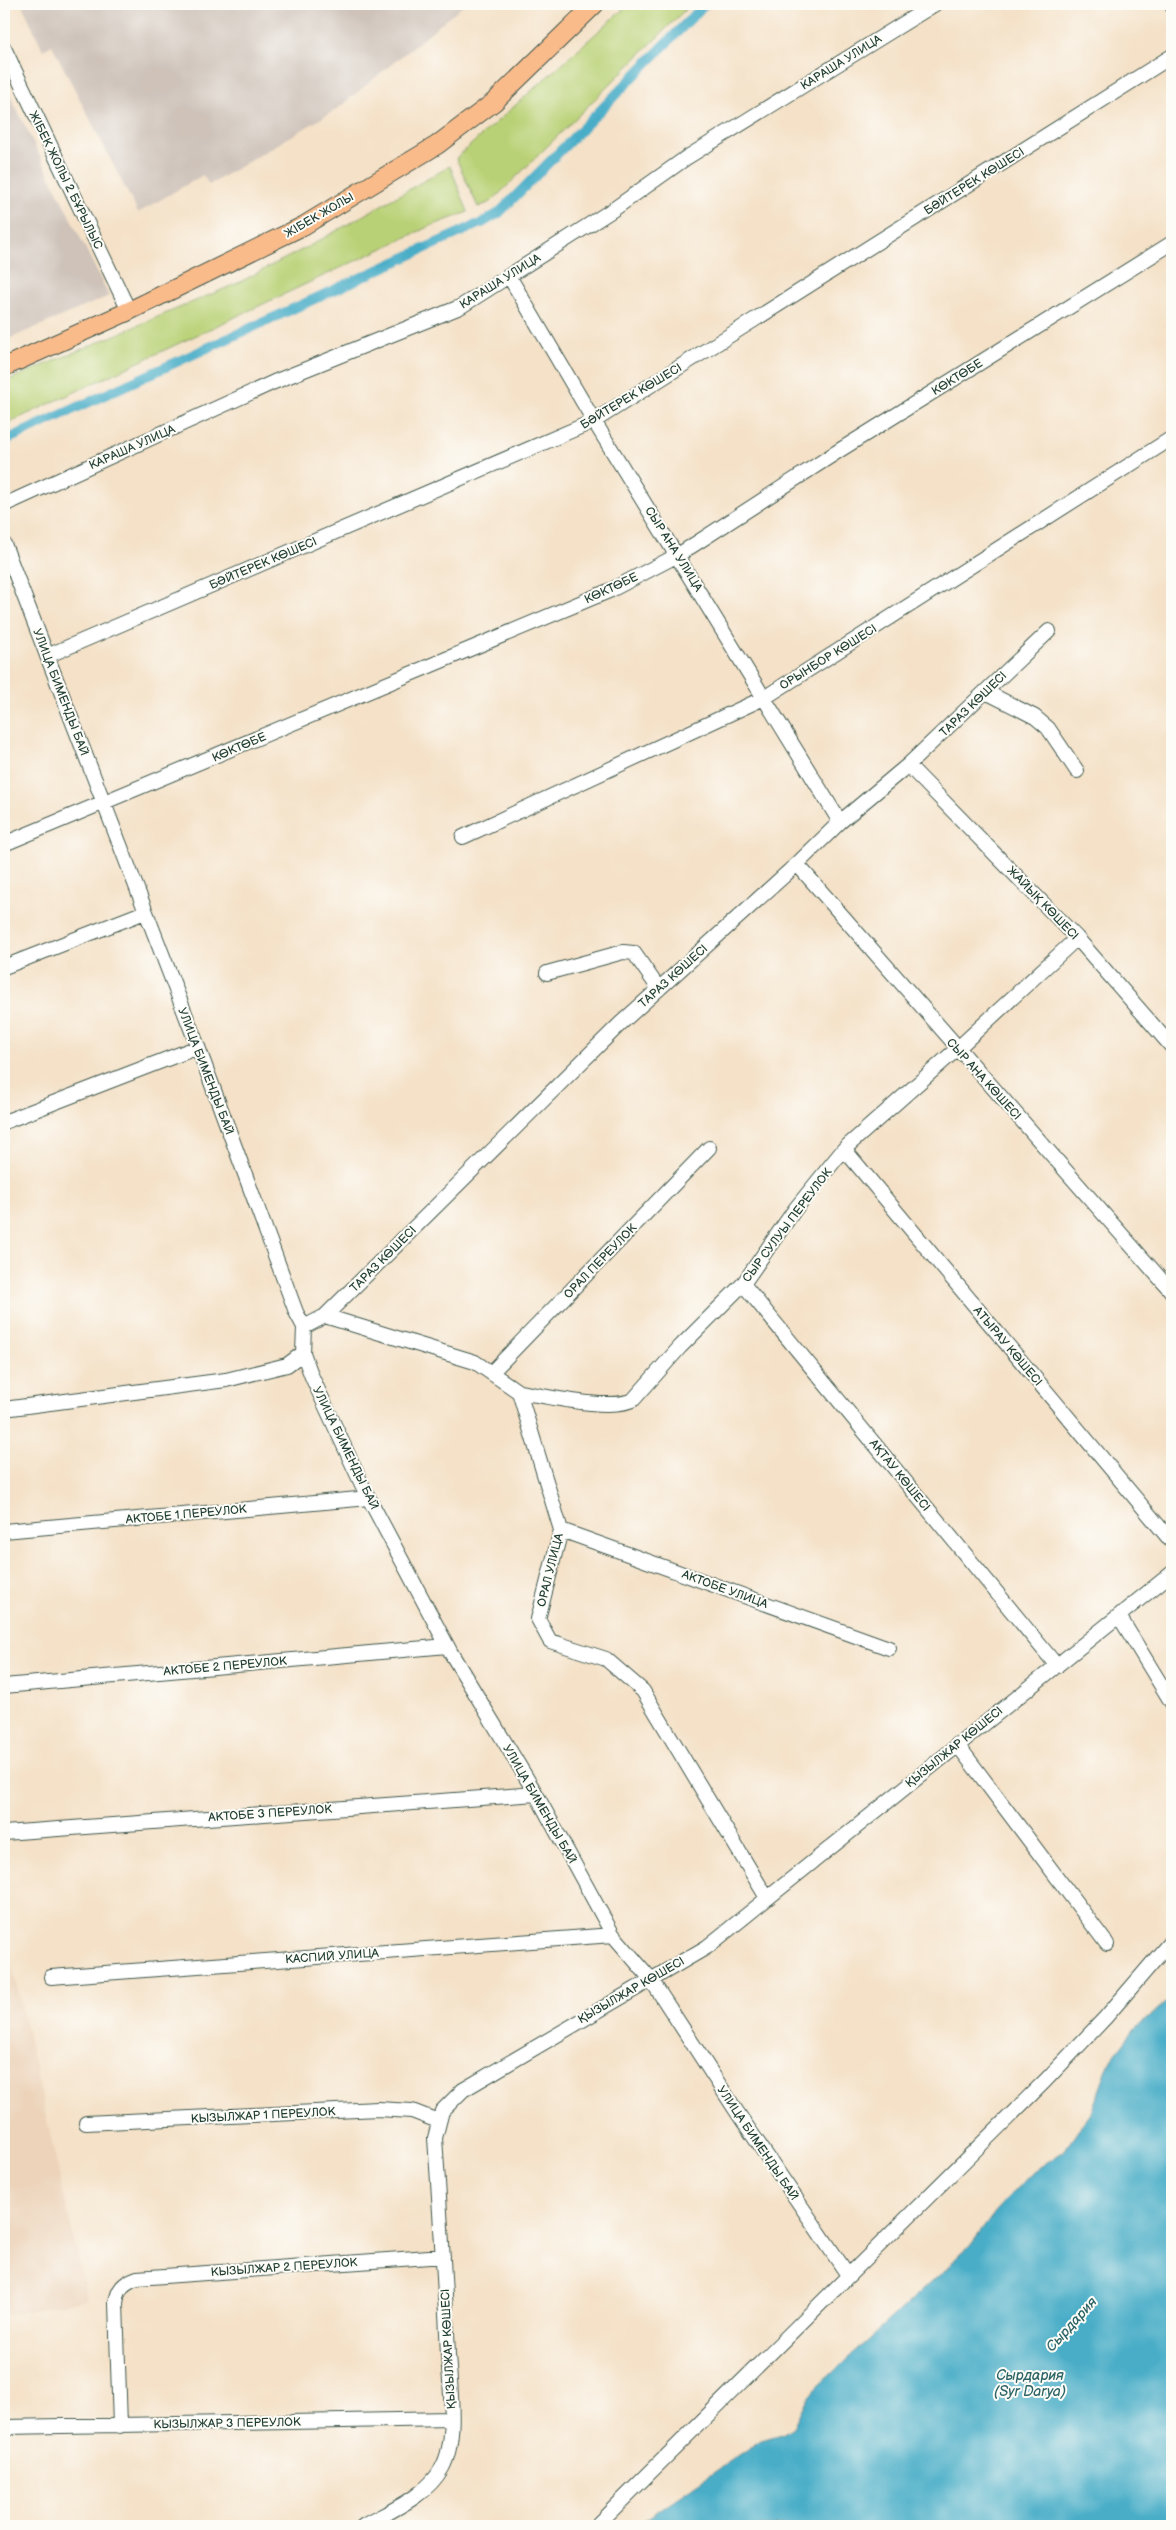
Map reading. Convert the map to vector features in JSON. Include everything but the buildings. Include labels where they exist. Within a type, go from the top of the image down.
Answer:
[{"type":"main road","name":"ЖІБЕК ЖОЛЫ","points":[[4,366],[129,311],[303,226],[436,146],[494,102],[595,4]]},
{"type":"street","name":"КАРАША УЛИЦА","points":[[4,505],[274,382],[460,307],[614,209],[686,158],[935,4]]},
{"type":"street","name":"ЖІБЕК ЖОЛЫ 2 БҰРЫЛЫС","points":[[4,48],[129,311]]},
{"type":"street","name":"БӘЙТЕРЕК КӨШЕСІ","points":[[47,656],[594,421],[1172,56]]},
{"type":"street","name":"КӨКТӨБЕ","points":[[4,844],[104,804],[611,590],[678,555],[840,450],[1172,243]]},
{"type":"street","name":"СЫР АНА УЛИЦА","points":[[509,276],[594,421],[678,555],[840,822]]},
{"type":"street","name":"ОРЫНБОР КӨШЕСІ","points":[[463,837],[764,698],[1172,438]]},
{"type":"street","name":"УЛИЦА БИМЕНДЫ БАЙ","points":[[4,544],[198,1047],[296,1312],[304,1327],[303,1353],[312,1377],[369,1498],[447,1646],[536,1794],[613,1935],[650,1978],[737,2112],[848,2275]]},
{"type":"street","name":"ТАРАЗ КӨШЕСІ","points":[[304,1327],[325,1316],[620,1024],[797,864],[840,822],[908,765],[1049,631]]},
{"type":"street","points":[[986,692],[1035,717],[1048,728],[1077,771]]},
{"type":"street","name":"ЖАЙЫҚ КӨШЕСІ","points":[[908,765],[1077,938],[1172,1047]]},
{"type":"street","name":"СЫР АНА КӨШЕСІ","points":[[797,864],[957,1049],[1172,1292]]},
{"type":"street","points":[[4,967],[145,912]]},
{"type":"street","name":"СЫР СУЛУЫ ПЕРЕУЛОК","points":[[519,1392],[606,1405],[627,1404],[642,1392],[680,1347],[743,1284],[796,1208],[844,1149],[957,1049],[1077,938]]},
{"type":"street","points":[[547,973],[623,952],[634,953],[659,989]]},
{"type":"street","points":[[4,1122],[198,1047]]},
{"type":"street","name":"ОРАЛ ПЕРЕУЛОК","points":[[491,1373],[709,1148]]},
{"type":"street","name":"АТЫРАУ КӨШЕСІ","points":[[844,1149],[1172,1542]]},
{"type":"street","name":"АҚТАУ КӨШЕСІ","points":[[743,1284],[1057,1666]]},
{"type":"street","points":[[325,1316],[475,1362],[519,1392]]},
{"type":"street","points":[[4,1409],[226,1380],[287,1365],[303,1353]]},
{"type":"street","name":"ОРАЛ УЛИЦА","points":[[519,1392],[561,1530],[538,1619],[550,1640],[606,1658],[643,1690],[767,1898]]},
{"type":"street","name":"АКТОБЕ 1 ПЕРЕУЛОК","points":[[4,1531],[369,1498]]},
{"type":"street","name":"АКТОБЕ УЛИЦА","points":[[561,1530],[889,1648]]},
{"type":"street","name":"ҚЫЗЫЛЖАР КӨШЕСІ","points":[[363,2526],[419,2493],[434,2480],[443,2466],[448,2445],[451,2419],[435,2138],[442,2111],[463,2090],[650,1978],[707,1947],[1172,1573]]},
{"type":"street","points":[[1119,1616],[1172,1703]]},
{"type":"street","name":"АКТОБЕ 2 ПЕРЕУЛОК","points":[[4,1686],[447,1646]]},
{"type":"street","points":[[957,1744],[1107,1944]]},
{"type":"street","name":"АКТОБЕ 3 ПЕРЕУЛОК","points":[[4,1834],[536,1794]]},
{"type":"street","name":"КАСПИЙ УЛИЦА","points":[[51,1977],[613,1935]]},
{"type":"street","points":[[596,2526],[1045,2081],[1105,2018],[1172,1940]]},
{"type":"street","name":"КЫЗЫЛЖАР 1 ПЕРЕУЛОК","points":[[86,2123],[378,2109],[412,2111],[438,2121]]},
{"type":"street","name":"КЫЗЫЛЖАР 2 ПЕРЕУЛОК","points":[[120,2426],[116,2303],[118,2292],[125,2282],[137,2278],[443,2256]]},
{"type":"street","name":"КЫЗЫЛЖАР 3 ПЕРЕУЛОК","points":[[4,2427],[451,2419]]},
{"type":"shaded area","points":[[22,4],[465,4],[337,109],[209,185],[203,175],[138,213],[52,45],[43,50]]},
{"type":"shaded area","points":[[4,83],[109,296],[4,341]]},
{"type":"shaded area","points":[[4,1929],[87,2299],[4,2316]]},
{"type":"green space","points":[[629,4],[691,4],[491,202],[478,207],[456,158]]},
{"type":"green space","points":[[450,166],[468,212],[428,227],[4,425],[4,382],[238,283],[315,243]]},
{"type":"water","name":"Сырдария (Syr Darya)","points":[[1172,1997],[1172,2526],[636,2526],[761,2440],[782,2434],[793,2427],[806,2400],[817,2387],[970,2246],[996,2211],[1034,2171],[1064,2151],[1092,2110],[1111,2059],[1134,2030]]},
{"type":"waterway","points":[[482,223],[499,213],[705,4]]},
{"type":"waterway","points":[[4,441],[476,225]]},
{"type":"water label","name":"Сырдария","points":[[1071,2324]]}]
